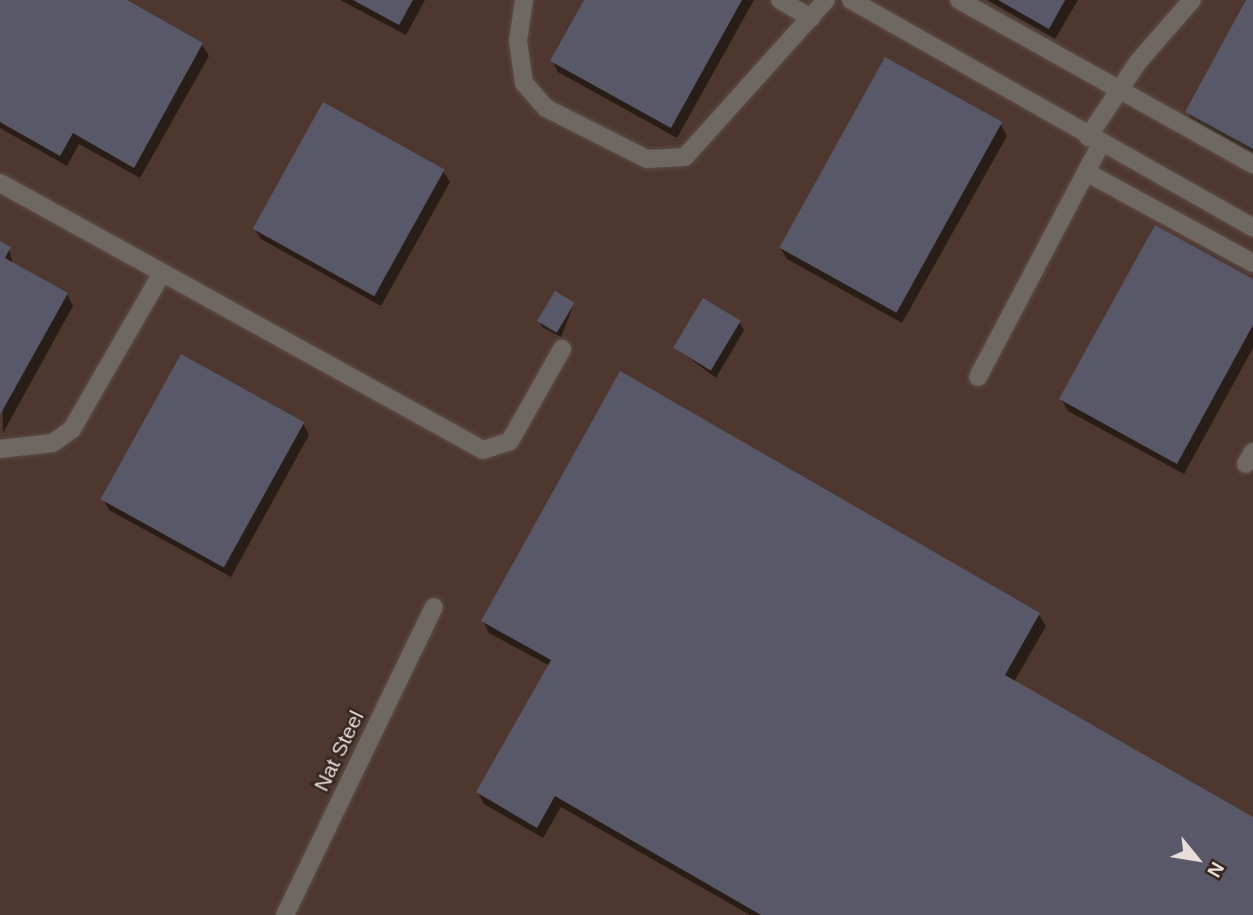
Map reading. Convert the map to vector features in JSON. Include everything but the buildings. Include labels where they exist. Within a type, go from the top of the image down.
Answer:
[{"type":"street","points":[[524,0],[518,41],[524,83],[546,108],[647,159],[685,157],[826,0]]},
{"type":"street","points":[[780,0],[811,18]]},
{"type":"street","points":[[851,0],[1094,141],[1253,227]]},
{"type":"street","points":[[959,0],[1253,164]]},
{"type":"street","points":[[978,377],[1086,172],[1094,141],[1120,90],[1192,0]]},
{"type":"street","points":[[1086,172],[1253,263]]},
{"type":"street","points":[[0,183],[483,450],[510,442],[562,349]]},
{"type":"street","points":[[0,449],[53,443],[72,429],[162,273]]},
{"type":"street","name":"Nat Steel","points":[[285,915],[434,607]]},
{"type":"shaded area","points":[[0,0],[1253,0],[1253,915],[0,915]]}]
